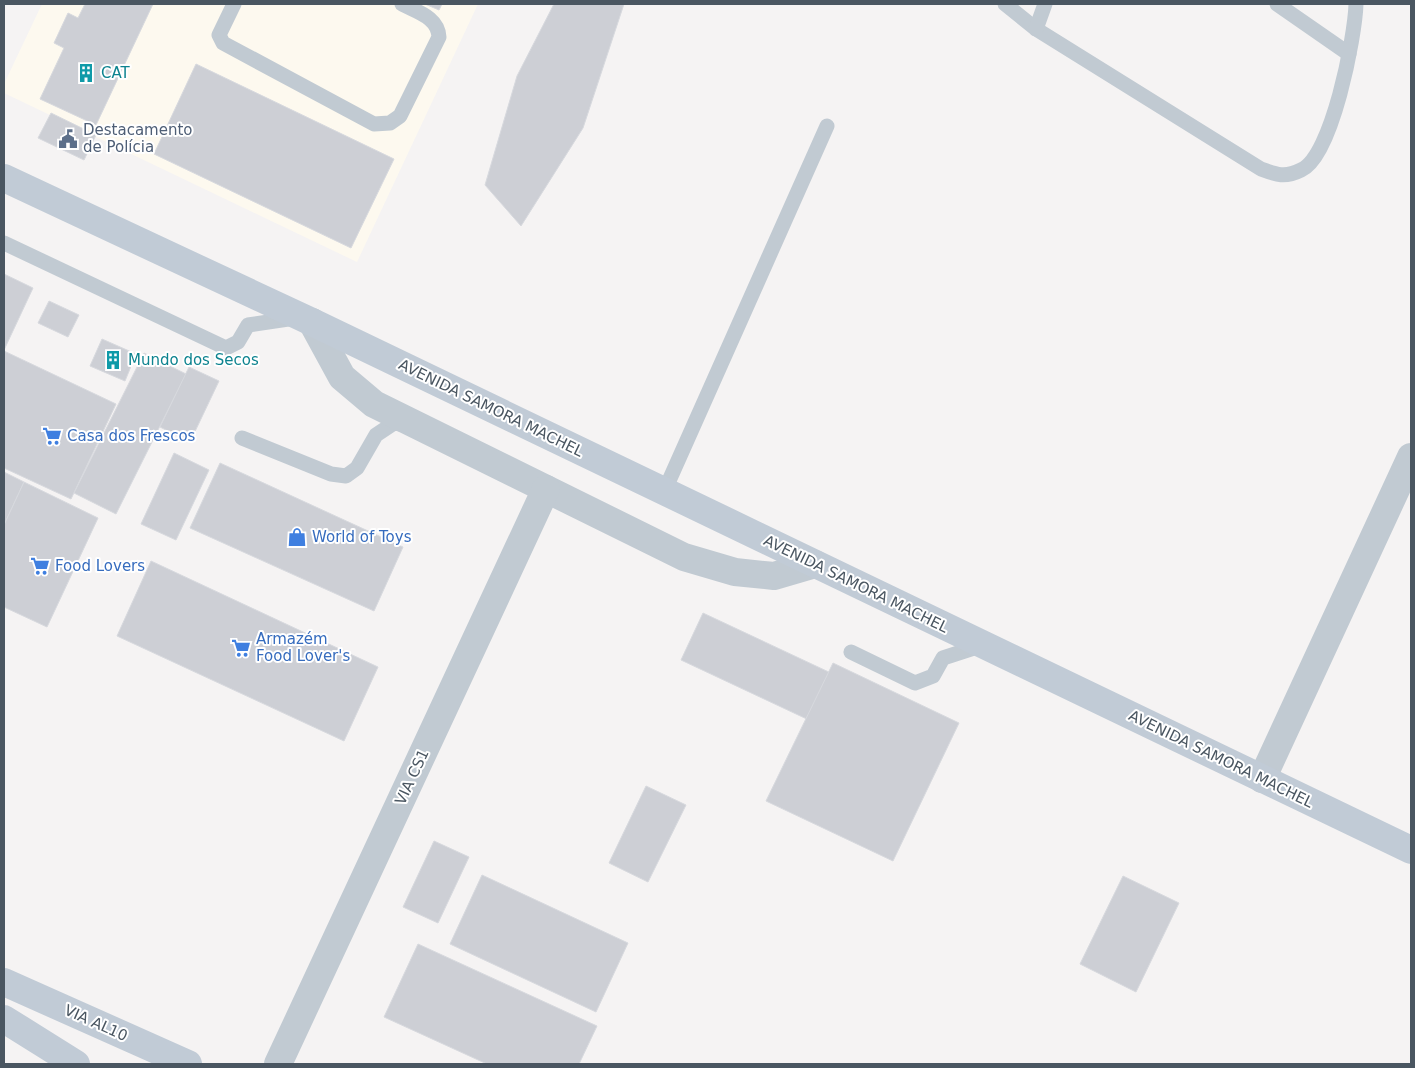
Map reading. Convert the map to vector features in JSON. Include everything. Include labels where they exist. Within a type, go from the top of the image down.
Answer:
[{"type":"main road","name":"AVENIDA SAMORA MACHEL","points":[[4,178],[306,320],[1411,850]]},
{"type":"main road","name":"VIA AL10","points":[[4,982],[188,1064]]},
{"type":"main road","points":[[4,1019],[76,1064]]},
{"type":"street","points":[[306,320],[342,377],[374,404],[684,557],[735,572],[774,576],[815,564]]},
{"type":"street","points":[[1262,779],[1411,457]]},
{"type":"street","name":"VIA CS1","points":[[278,1064],[546,489]]},
{"type":"lane","points":[[234,4],[219,35],[223,43],[374,124],[390,123],[400,116],[439,37],[439,29],[433,21],[402,4]]},
{"type":"lane","points":[[1005,4],[1036,29],[1261,169],[1280,176],[1303,170],[1320,151],[1331,128],[1349,54],[1356,4]]},
{"type":"lane","points":[[1036,29],[1045,4]]},
{"type":"lane","points":[[1277,4],[1349,54]]},
{"type":"lane","points":[[664,492],[827,126]]},
{"type":"lane","points":[[4,243],[226,348],[238,342],[248,325],[270,320],[306,320]]},
{"type":"lane","points":[[242,438],[331,474],[346,476],[358,468],[376,435],[394,423],[417,426]]},
{"type":"lane","points":[[851,652],[915,683],[933,676],[943,658],[984,645]]},
{"type":"shaded area","points":[[42,4],[478,4],[357,262],[4,93],[4,84]]},
{"type":"building","name":"CAT","points":[[85,4],[153,4],[96,125],[40,99],[64,48],[54,43],[68,13],[78,18]]},
{"type":"building","points":[[425,4],[442,4],[439,10]]},
{"type":"building","points":[[554,4],[624,4],[583,128],[521,226],[485,185],[517,76]]},
{"type":"building","points":[[196,64],[394,159],[351,248],[154,154]]},
{"type":"building","points":[[51,113],[96,135],[84,160],[38,138]]},
{"type":"building","points":[[4,274],[33,288],[4,350]]},
{"type":"building","points":[[49,301],[79,315],[68,337],[38,323]]},
{"type":"building","name":"Mundo dos Secos","points":[[102,339],[136,354],[125,381],[90,366]]},
{"type":"building","name":"Casa dos Frescos","points":[[4,351],[116,404],[71,499],[4,468]]},
{"type":"building","points":[[144,353],[186,374],[116,514],[74,493]]},
{"type":"building","points":[[189,367],[219,381],[190,442],[160,427]]},
{"type":"building","points":[[174,453],[209,470],[176,540],[141,524]]},
{"type":"building","name":"World of Toys","points":[[220,463],[403,547],[374,611],[190,528]]},
{"type":"building","points":[[4,472],[24,482],[4,525]]},
{"type":"building","name":"Food Lovers","points":[[24,482],[98,518],[47,627],[4,607],[4,525]]},
{"type":"building","points":[[151,561],[378,667],[344,741],[117,636]]},
{"type":"building","points":[[703,613],[833,674],[811,721],[681,660]]},
{"type":"building","points":[[833,663],[959,723],[893,861],[766,801]]},
{"type":"building","points":[[646,786],[686,805],[648,882],[609,863]]},
{"type":"building","points":[[434,841],[469,857],[438,923],[403,907]]},
{"type":"building","points":[[482,875],[628,943],[596,1012],[450,944]]},
{"type":"building","points":[[1123,876],[1179,903],[1136,992],[1080,964]]},
{"type":"building","points":[[418,944],[597,1026],[579,1064],[487,1064],[384,1017]]},
{"type":"place","name":"CAT","points":[[86,73]]},
{"type":"place","name":"Destacamento de Polícia","points":[[68,139]]},
{"type":"place","name":"Mundo dos Secos","points":[[113,360]]},
{"type":"place","name":"Casa dos Frescos","points":[[52,436]]},
{"type":"place","name":"World of Toys","points":[[297,537]]},
{"type":"place","name":"Food Lovers","points":[[40,566]]},
{"type":"place","name":"Armazém Food Lover's","points":[[241,648]]}]
